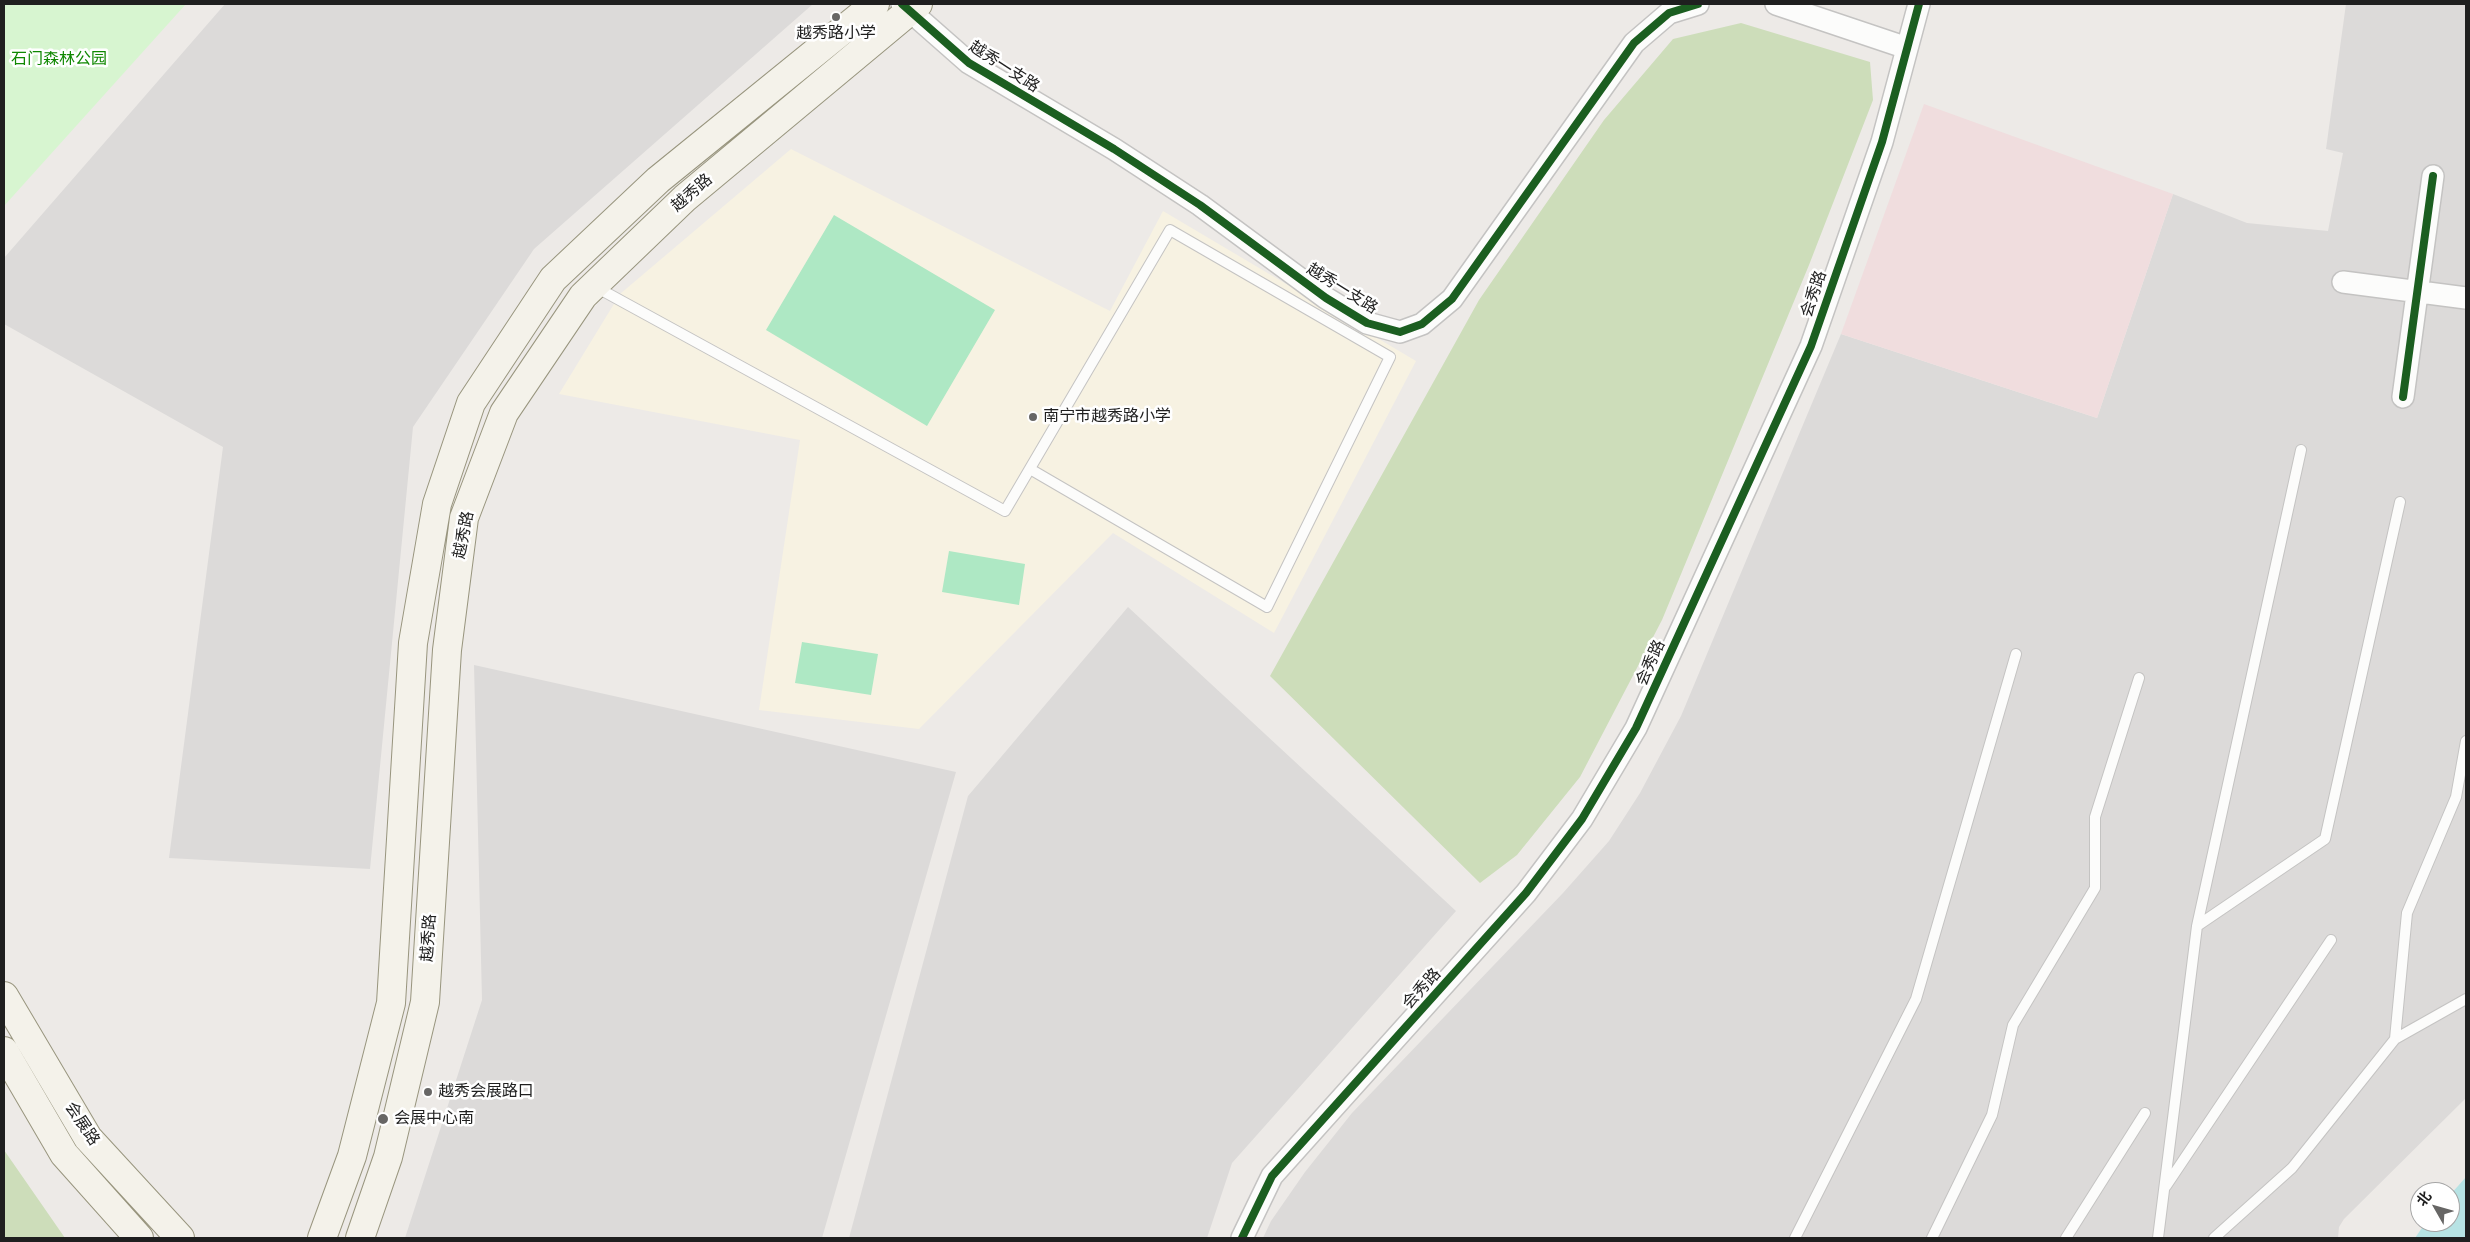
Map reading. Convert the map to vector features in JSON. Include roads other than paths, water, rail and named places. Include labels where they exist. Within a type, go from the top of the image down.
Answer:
[{"type":"main road","name":"越秀路","points":[[322,1238],[352,1156],[391,1003],[412,643],[437,504],[471,404],[554,279],[658,180],[875,4]]},
{"type":"main road","name":"越秀路","points":[[360,1238],[388,1157],[425,1002],[447,650],[464,518],[504,413],[583,296],[685,198],[910,6]]},
{"type":"main road","name":"会展路","points":[[4,996],[88,1138],[180,1238]]},
{"type":"main road","name":"会展路","points":[[4,1051],[64,1154],[139,1238]]},
{"type":"street","name":"越秀一支路","points":[[910,6],[969,63],[1114,149],[1200,204],[1326,298],[1367,323],[1400,332],[1422,324],[1452,299],[1634,43],[1669,13],[1698,4]]},
{"type":"street","points":[[1776,4],[1907,48]]},
{"type":"street","name":"会秀路","points":[[1242,1238],[1272,1176],[1526,893],[1582,819],[1636,728],[1811,346],[1882,142],[1919,4]]},
{"type":"street","points":[[2403,397],[2433,176]]},
{"type":"street","points":[[2343,282],[2466,298]]},
{"type":"lane","points":[[593,286],[1005,511],[1030,468],[1170,230],[1390,357],[1268,608],[1030,468]]},
{"type":"lane","points":[[2158,1238],[2197,926],[2301,450]]},
{"type":"lane","points":[[2197,926],[2325,839],[2400,502]]},
{"type":"lane","points":[[1796,1238],[1916,999],[2016,654]]},
{"type":"lane","points":[[1932,1238],[1992,1115],[2013,1025],[2095,888],[2095,817],[2139,678]]},
{"type":"lane","points":[[2395,1039],[2407,913],[2456,797],[2466,741]]},
{"type":"lane","points":[[2164,1189],[2331,940]]},
{"type":"lane","points":[[2214,1238],[2292,1168],[2395,1039],[2466,999]]},
{"type":"lane","points":[[2066,1238],[2145,1113]]},
{"type":"water","points":[[2466,1177],[2466,1238],[2415,1238],[2419,1232],[2460,1232],[2460,1184]]},
{"type":"place","name":"越秀路小学","points":[[836,17]]},
{"type":"place","name":"南宁市越秀路小学","points":[[1033,417]]},
{"type":"place","name":"越秀会展路口","points":[[428,1092]]},
{"type":"place","name":"会展中心南","points":[[383,1119]]},
{"type":"park label","name":"石门森林公园","points":[[59,60]]}]
